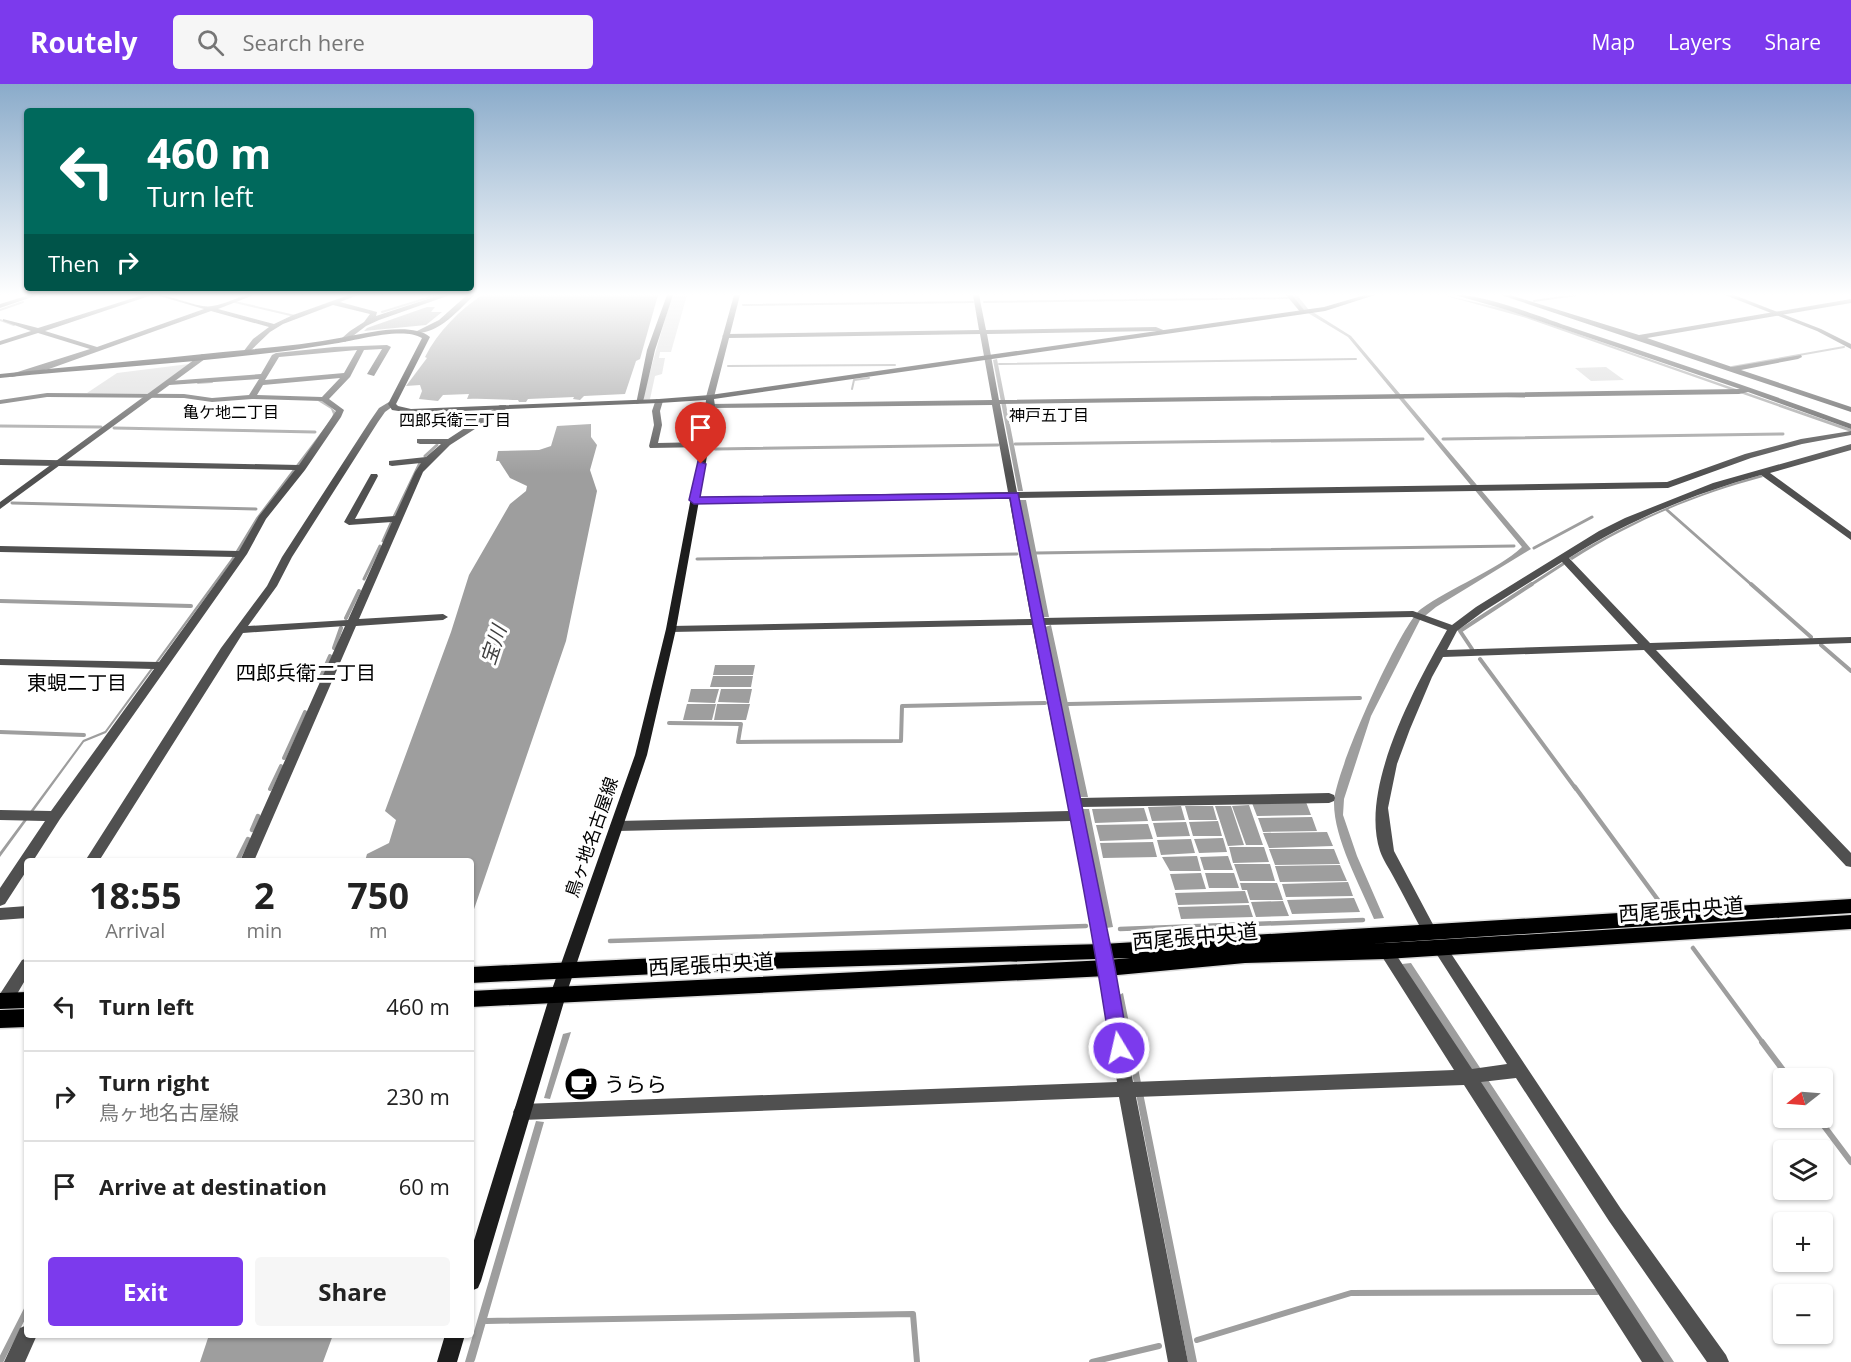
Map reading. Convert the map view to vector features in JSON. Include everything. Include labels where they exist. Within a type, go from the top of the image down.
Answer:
[{"type":"main road","points":[[0,376],[219,355]]},
{"type":"main road","points":[[416,355],[399,386],[392,404],[395,408],[403,410],[710,401],[1010,355]]},
{"type":"main road","name":"鳥ヶ地名古屋線","points":[[474,1271],[558,995],[641,755],[671,629],[705,445],[710,401]]},
{"type":"main road","name":"西尾張中央道","points":[[474,999],[1434,939],[1851,906]]},
{"type":"main road","name":"西尾張中央道","points":[[474,975],[567,969],[1105,960],[1386,951],[1434,939],[1851,922]]},
{"type":"main road","points":[[12,998],[24,1014]]},
{"type":"main road","points":[[447,1362],[454,1338]]},
{"type":"street","points":[[12,375],[46,367],[80,355]]},
{"type":"street","points":[[252,397],[276,355],[279,355]]},
{"type":"street","points":[[324,399],[347,375],[358,355]]},
{"type":"street","points":[[370,374],[382,355]]},
{"type":"street","points":[[639,402],[650,355]]},
{"type":"street","points":[[725,355],[710,401],[1001,401],[1744,390]]},
{"type":"street","points":[[987,355],[1001,401],[1014,495],[1037,622],[1105,960],[1134,1088],[1178,1362]]},
{"type":"street","points":[[1641,355],[1851,427]]},
{"type":"street","points":[[1690,355],[1851,410]]},
{"type":"street","points":[[0,506],[205,356]]},
{"type":"street","points":[[1732,369],[1798,357]]},
{"type":"street","points":[[169,384],[285,381],[347,375]]},
{"type":"street","points":[[0,402],[47,394],[153,395],[212,400],[252,397],[324,399],[340,410],[338,417],[298,468],[157,666],[28,858]]},
{"type":"street","points":[[659,401],[656,411],[658,425],[653,446],[705,445]]},
{"type":"street","points":[[94,858],[239,630],[272,586],[287,557],[382,410],[392,404]]},
{"type":"street","points":[[248,858],[419,472],[427,460],[447,441],[504,406]]},
{"type":"street","points":[[694,500],[1668,484],[1748,456],[1802,442],[1851,433]]},
{"type":"street","points":[[420,441],[447,441]]},
{"type":"street","points":[[1719,1362],[1615,1215],[1434,939],[1387,851],[1382,808],[1391,764],[1426,677],[1453,628],[1480,609],[1628,520],[1692,495],[1838,449],[1851,447]]},
{"type":"street","points":[[392,463],[427,460]]},
{"type":"street","points":[[0,462],[298,468]]},
{"type":"street","points":[[1763,472],[1851,537]]},
{"type":"street","points":[[374,476],[349,522],[398,519]]},
{"type":"street","points":[[1668,484],[1692,495]]},
{"type":"street","points":[[0,549],[238,554]]},
{"type":"street","points":[[1563,558],[1851,862]]},
{"type":"street","points":[[671,629],[1420,616],[1453,628]]},
{"type":"street","points":[[239,630],[443,617]]},
{"type":"street","points":[[1438,654],[1851,640]]},
{"type":"street","points":[[0,662],[157,666]]},
{"type":"street","points":[[617,826],[1074,810],[1329,798]]},
{"type":"street","points":[[0,814],[55,816]]},
{"type":"street","points":[[0,900],[24,863]]},
{"type":"street","points":[[0,914],[24,912]]},
{"type":"street","points":[[1386,951],[1466,1077],[1654,1362]]},
{"type":"street","points":[[12,998],[24,971]]},
{"type":"street","points":[[522,1112],[1466,1077],[1518,1070]]},
{"type":"street","points":[[14,1362],[26,1338]]},
{"type":"shaded area","points":[[655,355],[660,355],[659,358],[665,358],[662,374],[655,376],[650,399],[644,400],[643,396]]},
{"type":"shaded area","points":[[189,364],[149,393],[87,393],[117,373]]},
{"type":"shaded area","points":[[1606,367],[1624,380],[1591,381],[1575,368]]},
{"type":"water","points":[[426,355],[641,355],[640,359],[636,361],[625,394],[584,396],[580,400],[573,399],[574,397],[528,399],[526,402],[467,399],[469,394],[443,395],[438,401],[419,399],[422,391],[420,385],[406,386],[427,358]]},
{"type":"water","points":[[1363,355],[1367,355],[1531,549],[1436,607],[1420,620],[1371,716],[1344,799],[1343,815],[1357,856],[1384,918],[1374,919],[1343,847],[1335,817],[1334,803],[1344,764],[1369,702],[1398,642],[1411,621],[1421,609],[1433,601],[1499,564],[1522,547]]},
{"type":"water","points":[[1630,355],[1637,355],[1851,429],[1851,432]]},
{"type":"water","points":[[997,359],[1023,491],[1018,491],[993,360]]},
{"type":"water","points":[[318,401],[324,401],[337,413],[234,559],[106,733],[84,742],[0,857],[0,852],[83,740],[105,731],[231,559],[256,518],[332,418],[331,409]]},
{"type":"water","name":"宝川","points":[[591,424],[591,437],[597,445],[590,470],[597,491],[566,641],[474,909],[474,858],[366,858],[367,854],[389,843],[396,820],[385,811],[451,632],[469,575],[510,504],[526,491],[527,486],[510,478],[499,461],[496,461],[498,451],[539,450],[551,446],[557,426]]},
{"type":"water","points":[[1761,475],[1763,477],[1713,492],[1664,511],[1594,546],[1572,560],[1569,558],[1638,520],[1686,500]]},
{"type":"water","points":[[1019,500],[1026,500],[1049,617],[1043,617]]},
{"type":"water","points":[[1051,625],[1088,797],[1080,797],[1045,627]]},
{"type":"water","points":[[715,665],[755,665],[753,675],[713,675]]},
{"type":"water","points":[[713,676],[753,676],[751,687],[710,687]]},
{"type":"water","points":[[691,689],[719,689],[715,703],[688,702]]},
{"type":"water","points":[[721,689],[752,689],[749,703],[718,702]]},
{"type":"water","points":[[687,704],[716,704],[712,720],[683,720]]},
{"type":"water","points":[[717,704],[750,704],[746,720],[714,720]]},
{"type":"water","points":[[1306,802],[1311,815],[1257,816],[1252,803]]},
{"type":"water","points":[[1249,805],[1263,845],[1246,845],[1232,806]]},
{"type":"water","points":[[1181,806],[1185,820],[1152,821],[1148,807]]},
{"type":"water","points":[[1185,806],[1213,806],[1217,820],[1189,820]]},
{"type":"water","points":[[1215,806],[1231,806],[1244,845],[1228,846]]},
{"type":"water","points":[[1144,808],[1148,821],[1095,823],[1092,809]]},
{"type":"water","points":[[1082,809],[1089,809],[1113,927],[1106,928]]},
{"type":"water","points":[[1312,817],[1317,831],[1263,832],[1258,818]]},
{"type":"water","points":[[1218,821],[1222,836],[1193,836],[1189,822]]},
{"type":"water","points":[[1186,822],[1190,836],[1157,837],[1153,823]]},
{"type":"water","points":[[1148,824],[1153,839],[1100,841],[1096,825]]},
{"type":"water","points":[[1327,832],[1333,846],[1269,848],[1263,833]]},
{"type":"water","points":[[1223,838],[1227,852],[1199,853],[1194,839]]},
{"type":"water","points":[[1191,839],[1195,853],[1161,855],[1157,840]]},
{"type":"water","points":[[1153,842],[1157,857],[1103,858],[1100,843]]},
{"type":"water","points":[[1229,847],[1264,847],[1269,862],[1233,863]]},
{"type":"water","points":[[1269,849],[1334,849],[1340,864],[1275,865]]},
{"type":"water","points":[[1197,856],[1201,871],[1170,871],[1162,857]]},
{"type":"water","points":[[1228,856],[1233,870],[1204,870],[1200,857]]},
{"type":"water","points":[[1234,864],[1270,864],[1275,881],[1240,881]]},
{"type":"water","points":[[1340,865],[1347,881],[1280,882],[1275,866]]},
{"type":"water","points":[[1201,873],[1206,889],[1175,890],[1170,874]]},
{"type":"water","points":[[1205,873],[1234,873],[1239,888],[1209,888]]},
{"type":"water","points":[[1348,882],[1353,896],[1286,897],[1282,884]]},
{"type":"water","points":[[1240,883],[1277,883],[1283,900],[1250,900],[1247,890],[1242,890]]},
{"type":"water","points":[[1245,891],[1249,903],[1178,905],[1175,893]]},
{"type":"water","points":[[1354,898],[1360,912],[1292,914],[1287,900]]},
{"type":"water","points":[[1283,901],[1289,916],[1256,917],[1251,902]]},
{"type":"water","points":[[1249,905],[1253,917],[1181,919],[1178,907]]},
{"type":"water","points":[[1411,963],[1674,1362],[1660,1362],[1479,1088],[1402,964]]},
{"type":"water","points":[[1123,993],[1197,1362],[1188,1362],[1117,996]]},
{"type":"water","points":[[571,1032],[550,1099],[544,1098],[563,1034]]},
{"type":"water","points":[[536,1121],[544,1122],[475,1360],[465,1362],[472,1338],[474,1338]]},
{"type":"water","points":[[208,1338],[332,1338],[323,1362],[200,1362]]},
{"type":"waterway","points":[[1732,367],[1801,355]]},
{"type":"waterway","points":[[999,364],[1356,359]]},
{"type":"waterway","points":[[728,366],[895,365]]},
{"type":"waterway","points":[[852,389],[854,380],[869,378]]},
{"type":"waterway","points":[[198,383],[212,382]]},
{"type":"waterway","points":[[0,426],[101,427]]},
{"type":"waterway","points":[[114,428],[315,432]]},
{"type":"waterway","points":[[1443,439],[1783,434]]},
{"type":"waterway","points":[[1015,444],[1423,439]]},
{"type":"waterway","points":[[425,456],[437,445]]},
{"type":"waterway","points":[[715,449],[998,445]]},
{"type":"waterway","points":[[394,517],[420,463]]},
{"type":"waterway","points":[[12,503],[256,509]]},
{"type":"waterway","points":[[1667,510],[1753,586]]},
{"type":"waterway","points":[[1534,548],[1592,517]]},
{"type":"waterway","points":[[383,541],[392,521]]},
{"type":"waterway","points":[[364,579],[380,546]]},
{"type":"waterway","points":[[1036,553],[1514,546]]},
{"type":"waterway","points":[[697,559],[1017,554]]},
{"type":"waterway","points":[[1529,586],[1563,564]]},
{"type":"waterway","points":[[1472,649],[1460,631],[1532,584]]},
{"type":"waterway","points":[[1751,584],[1811,637]]},
{"type":"waterway","points":[[346,618],[359,591]]},
{"type":"waterway","points":[[0,601],[191,606]]},
{"type":"waterway","points":[[334,648],[341,628]]},
{"type":"waterway","points":[[1821,645],[1851,671]]},
{"type":"waterway","points":[[319,681],[330,656]]},
{"type":"waterway","points":[[1480,659],[1576,789]]},
{"type":"waterway","points":[[1068,704],[1360,698]]},
{"type":"waterway","points":[[669,723],[741,724],[738,742],[901,741],[902,706],[1045,703]]},
{"type":"waterway","points":[[284,758],[305,712]]},
{"type":"waterway","points":[[0,732],[84,735]]},
{"type":"waterway","points":[[270,789],[281,766]]},
{"type":"waterway","points":[[1575,787],[1661,904]]},
{"type":"waterway","points":[[252,830],[258,816]]},
{"type":"waterway","points":[[238,858],[248,839]]},
{"type":"waterway","points":[[1120,929],[1363,920]]},
{"type":"waterway","points":[[610,941],[1086,926]]},
{"type":"waterway","points":[[1693,948],[1763,1043]]},
{"type":"waterway","points":[[1762,1042],[1782,1068]]},
{"type":"waterway","points":[[1826,1128],[1851,1162]]},
{"type":"waterway","points":[[1197,1340],[1351,1293],[1597,1292]]},
{"type":"waterway","points":[[486,1321],[913,1314],[917,1362]]},
{"type":"waterway","points":[[0,1362],[24,1315]]},
{"type":"waterway","points":[[1092,1362],[1159,1346]]},
{"type":"place","name":"うらら","points":[[581,1084]]},
{"type":"district","name":"亀ケ地二丁目","points":[[231,412]]},
{"type":"district","name":"神戸五丁目","points":[[1049,415]]},
{"type":"district","name":"四郎兵衛三丁目","points":[[455,420]]},
{"type":"district","name":"四郎兵衛二丁目","points":[[306,672]]},
{"type":"district","name":"東蜆二丁目","points":[[77,682]]},
{"type":"route","points":[[701,464],[694,500],[1014,495],[1037,622],[1107,968],[1119,1048]]}]
